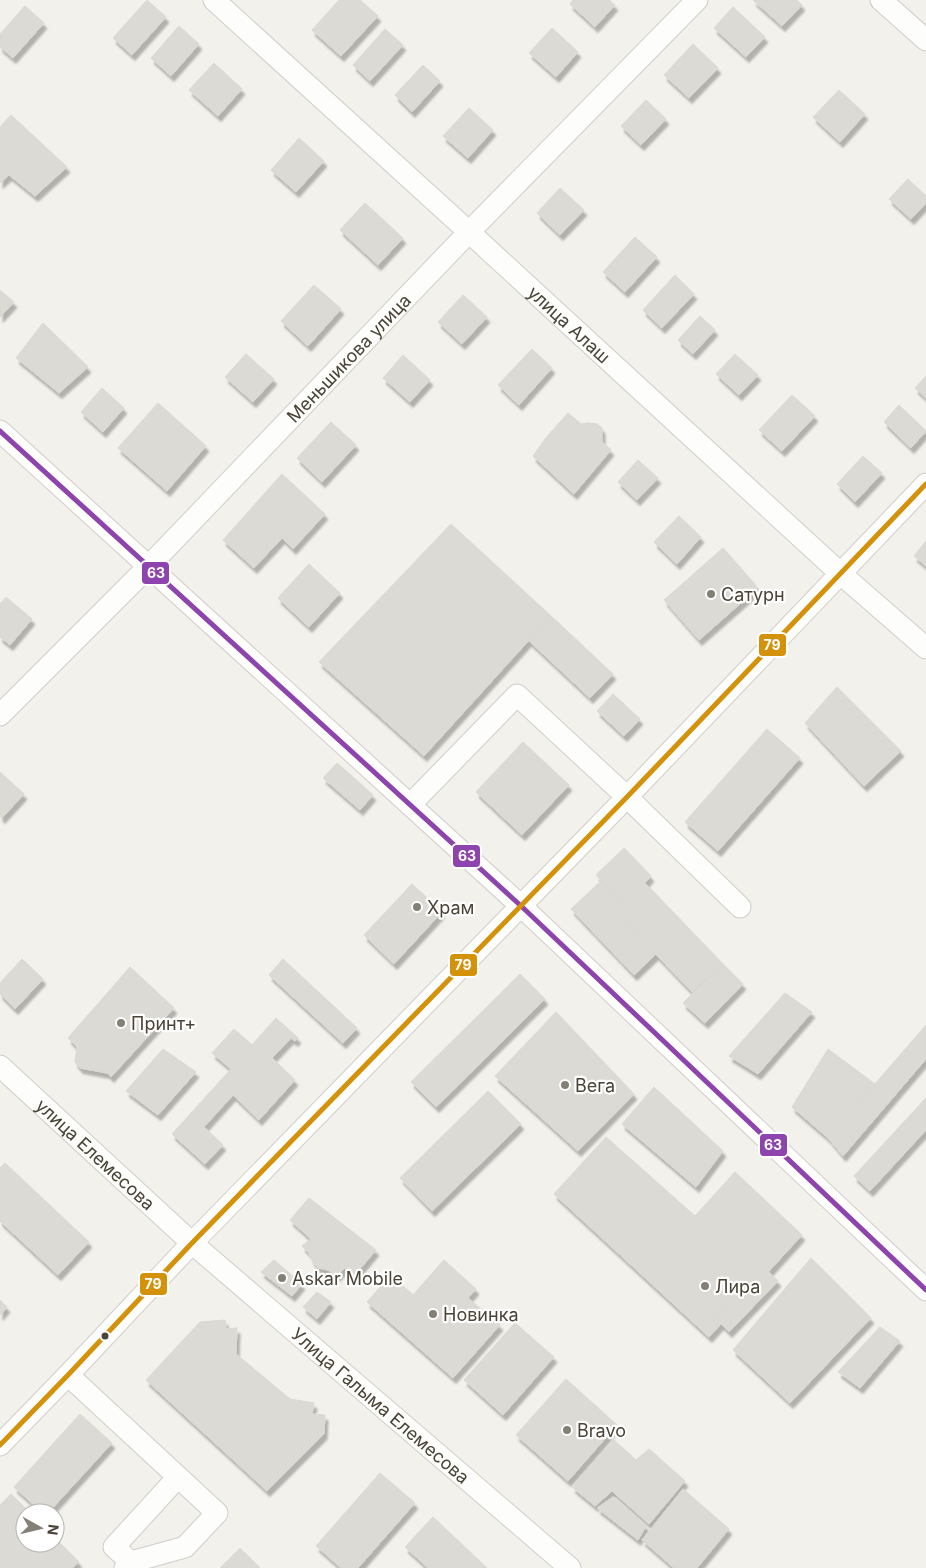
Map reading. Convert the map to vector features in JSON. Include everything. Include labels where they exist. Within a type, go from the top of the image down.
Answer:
[{"type":"street","name":"улица Алаш","points":[[214,0],[841,574],[926,648]]},
{"type":"street","name":"Меньшикова улица","points":[[0,716],[148,567],[469,232],[697,0]]},
{"type":"street","points":[[881,0],[926,40]]},
{"type":"street","points":[[0,431],[520,905],[926,1290]]},
{"type":"street","points":[[0,1445],[68,1376],[192,1242],[627,796],[926,484]]},
{"type":"street","points":[[410,805],[517,695],[627,796],[740,907]]},
{"type":"street","name":"улица Елемесова","points":[[0,1066],[192,1242]]},
{"type":"street","name":"Улица Галыма Елемесова","points":[[192,1242],[559,1564]]},
{"type":"street","points":[[68,1376],[217,1513],[185,1547],[128,1565],[114,1547],[178,1478]]},
{"type":"building","points":[[147,0],[166,17],[132,55],[113,38]]},
{"type":"building","points":[[339,0],[360,0],[378,16],[341,56],[312,30]]},
{"type":"building","points":[[573,0],[609,0],[615,5],[595,27],[570,4]]},
{"type":"building","points":[[753,0],[797,0],[802,5],[782,26]]},
{"type":"building","points":[[25,6],[44,23],[13,58],[0,47],[0,34]]},
{"type":"building","points":[[733,7],[765,37],[746,57],[714,28]]},
{"type":"building","points":[[179,26],[199,44],[171,76],[151,58]]},
{"type":"building","points":[[552,28],[578,52],[556,77],[529,53]]},
{"type":"building","points":[[385,29],[403,45],[370,81],[353,65]]},
{"type":"building","points":[[693,44],[718,68],[689,98],[664,75]]},
{"type":"building","points":[[214,63],[242,89],[218,116],[189,90]]},
{"type":"building","points":[[423,65],[440,81],[412,112],[395,95]]},
{"type":"building","points":[[839,90],[865,114],[840,142],[813,117]]},
{"type":"building","points":[[646,100],[666,119],[641,145],[621,126]]},
{"type":"building","points":[[469,108],[493,130],[468,158],[443,136]]},
{"type":"building","points":[[11,115],[67,167],[35,196],[9,175],[0,183],[0,127]]},
{"type":"building","points":[[299,138],[324,161],[296,192],[271,170]]},
{"type":"building","points":[[908,179],[926,196],[926,203],[911,219],[889,199]]},
{"type":"building","points":[[560,188],[584,210],[560,235],[537,213]]},
{"type":"building","points":[[365,203],[403,238],[378,265],[340,230]]},
{"type":"building","points":[[635,237],[657,257],[625,292],[603,272]]},
{"type":"building","points":[[675,275],[694,294],[662,328],[643,310]]},
{"type":"building","points":[[314,285],[341,309],[308,346],[281,321]]},
{"type":"building","points":[[0,290],[14,302],[0,317]]},
{"type":"building","points":[[463,295],[487,317],[462,344],[438,322]]},
{"type":"building","points":[[700,316],[715,330],[693,354],[678,340]]},
{"type":"building","points":[[43,323],[88,367],[59,393],[16,358]]},
{"type":"building","points":[[532,349],[552,368],[519,405],[498,385]]},
{"type":"building","points":[[246,354],[274,379],[253,402],[225,377]]},
{"type":"building","points":[[735,354],[758,375],[739,395],[716,374]]},
{"type":"building","points":[[403,355],[430,380],[410,402],[383,378]]},
{"type":"building","points":[[926,376],[926,398],[915,388]]},
{"type":"building","points":[[102,388],[124,408],[103,432],[81,412]]},
{"type":"building","points":[[792,395],[815,416],[782,451],[759,430]]},
{"type":"building","points":[[158,403],[206,446],[167,491],[118,448]]},
{"type":"building","points":[[899,405],[926,431],[911,448],[884,422]]},
{"type":"building","points":[[568,413],[581,424],[597,424],[602,428],[602,442],[611,450],[574,494],[533,456]]},
{"type":"building","points":[[331,422],[356,445],[322,482],[297,458]]},
{"type":"building","points":[[863,456],[882,473],[855,502],[837,484]]},
{"type":"building","points":[[638,460],[658,478],[637,500],[618,482]]},
{"type":"building","points":[[282,474],[325,514],[293,549],[282,538],[254,568],[223,540]]},
{"type":"building","points":[[679,516],[701,537],[677,564],[654,542]]},
{"type":"building","points":[[451,524],[551,616],[424,756],[319,662]]},
{"type":"building","points":[[926,541],[926,566],[914,556]]},
{"type":"building","name":"Сатурн","points":[[723,548],[758,588],[699,640],[664,600]]},
{"type":"building","points":[[309,564],[340,593],[309,627],[278,598]]},
{"type":"building","points":[[6,597],[32,619],[10,645],[0,637],[0,604]]},
{"type":"building","points":[[551,616],[613,674],[590,698],[528,640]]},
{"type":"building","points":[[837,687],[901,751],[864,786],[805,723]]},
{"type":"building","points":[[613,694],[640,719],[624,736],[597,711]]},
{"type":"building","points":[[767,729],[800,758],[718,851],[685,822]]},
{"type":"building","points":[[523,742],[569,785],[522,835],[476,792]]},
{"type":"building","points":[[337,763],[373,795],[360,810],[323,778]]},
{"type":"building","points":[[0,772],[24,794],[2,818],[0,816]]},
{"type":"building","points":[[624,848],[651,876],[645,883],[722,963],[692,992],[613,910],[621,902],[596,875]]},
{"type":"building","points":[[601,881],[621,902],[613,910],[656,954],[634,975],[571,909]]},
{"type":"building","points":[[412,884],[442,912],[394,964],[364,935]]},
{"type":"building","points":[[22,959],[43,979],[15,1009],[0,994],[0,983]]},
{"type":"building","points":[[283,959],[357,1028],[343,1043],[269,975]]},
{"type":"building","points":[[722,963],[743,984],[705,1023],[683,1003]]},
{"type":"building","name":"Принт+","points":[[130,967],[174,1008],[111,1077],[107,1073],[80,1068],[75,1062],[77,1047],[68,1038]]},
{"type":"building","points":[[520,974],[545,999],[436,1107],[411,1082]]},
{"type":"building","points":[[785,993],[812,1012],[758,1074],[729,1056]]},
{"type":"building","name":"Вега","points":[[556,1012],[634,1094],[578,1151],[495,1076]]},
{"type":"building","points":[[276,1018],[298,1038],[295,1041],[291,1038],[272,1058],[295,1080],[259,1120],[233,1095],[204,1127],[223,1145],[205,1164],[172,1134],[231,1069],[212,1053],[234,1029],[252,1045]]},
{"type":"building","points":[[926,1025],[926,1059],[843,1156],[828,1138]]},
{"type":"building","points":[[163,1049],[196,1072],[158,1115],[126,1091]]},
{"type":"building","points":[[828,1049],[875,1084],[828,1138],[792,1107]]},
{"type":"building","points":[[654,1087],[723,1151],[696,1187],[622,1124]]},
{"type":"building","points":[[488,1091],[521,1124],[432,1211],[400,1178]]},
{"type":"building","points":[[926,1098],[926,1130],[870,1191],[854,1176]]},
{"type":"building","name":"Лира","points":[[606,1137],[695,1216],[735,1172],[802,1235],[709,1337],[554,1194]]},
{"type":"building","points":[[5,1163],[89,1242],[58,1275],[0,1221],[0,1168]]},
{"type":"building","points":[[309,1198],[376,1250],[355,1275],[345,1268],[337,1276],[328,1270],[318,1268],[309,1253],[302,1246],[311,1239],[290,1220]]},
{"type":"building","points":[[811,1258],[871,1318],[790,1403],[733,1350]]},
{"type":"building","name":"Askar Mobile","points":[[274,1260],[302,1284],[292,1296],[261,1272]]},
{"type":"building","name":"Новинка","points":[[444,1260],[476,1289],[468,1298],[500,1325],[453,1378],[367,1302],[391,1275],[413,1295]]},
{"type":"building","points":[[763,1266],[778,1281],[729,1332],[714,1317]]},
{"type":"building","points":[[317,1292],[331,1302],[317,1319],[303,1307]]},
{"type":"building","points":[[0,1300],[7,1307],[0,1315]]},
{"type":"building","points":[[225,1320],[226,1329],[237,1328],[236,1354],[290,1399],[314,1403],[312,1414],[325,1415],[324,1434],[267,1491],[146,1380],[200,1322]]},
{"type":"building","points":[[515,1323],[554,1357],[503,1415],[464,1380]]},
{"type":"building","points":[[880,1327],[900,1341],[860,1388],[838,1372]]},
{"type":"building","name":"Bravo","points":[[566,1379],[617,1425],[568,1481],[516,1435]]},
{"type":"building","points":[[80,1414],[112,1443],[57,1503],[32,1503],[14,1487]]},
{"type":"building","points":[[614,1440],[636,1460],[649,1449],[685,1481],[649,1524],[612,1491],[595,1506],[572,1487]]},
{"type":"building","points":[[380,1473],[415,1503],[358,1568],[341,1568],[316,1546]]},
{"type":"building","points":[[683,1489],[729,1529],[697,1568],[674,1568],[642,1540]]},
{"type":"building","points":[[11,1494],[20,1503],[15,1503],[15,1553],[65,1553],[65,1548],[79,1562],[72,1568],[0,1568],[0,1505]]},
{"type":"building","points":[[613,1497],[646,1526],[638,1540],[597,1508]]},
{"type":"building","points":[[433,1517],[487,1568],[428,1568],[405,1547]]},
{"type":"building","points":[[240,1548],[260,1568],[220,1568]]},
{"type":"transit line","name":"63","points":[[0,431],[520,905],[926,1290]]},
{"type":"transit line","name":"79","points":[[0,1445],[192,1243],[627,797],[926,484]]},
{"type":"place","name":"Сатурн","points":[[711,594]]},
{"type":"place","name":"Храм","points":[[417,907]]},
{"type":"place","name":"Принт+","points":[[121,1023]]},
{"type":"place","name":"Вега","points":[[565,1085]]},
{"type":"place","name":"Askar Mobile","points":[[282,1278]]},
{"type":"place","name":"Лира","points":[[705,1286]]},
{"type":"place","name":"Новинка","points":[[433,1314]]},
{"type":"place","name":"Bravo","points":[[567,1430]]}]
